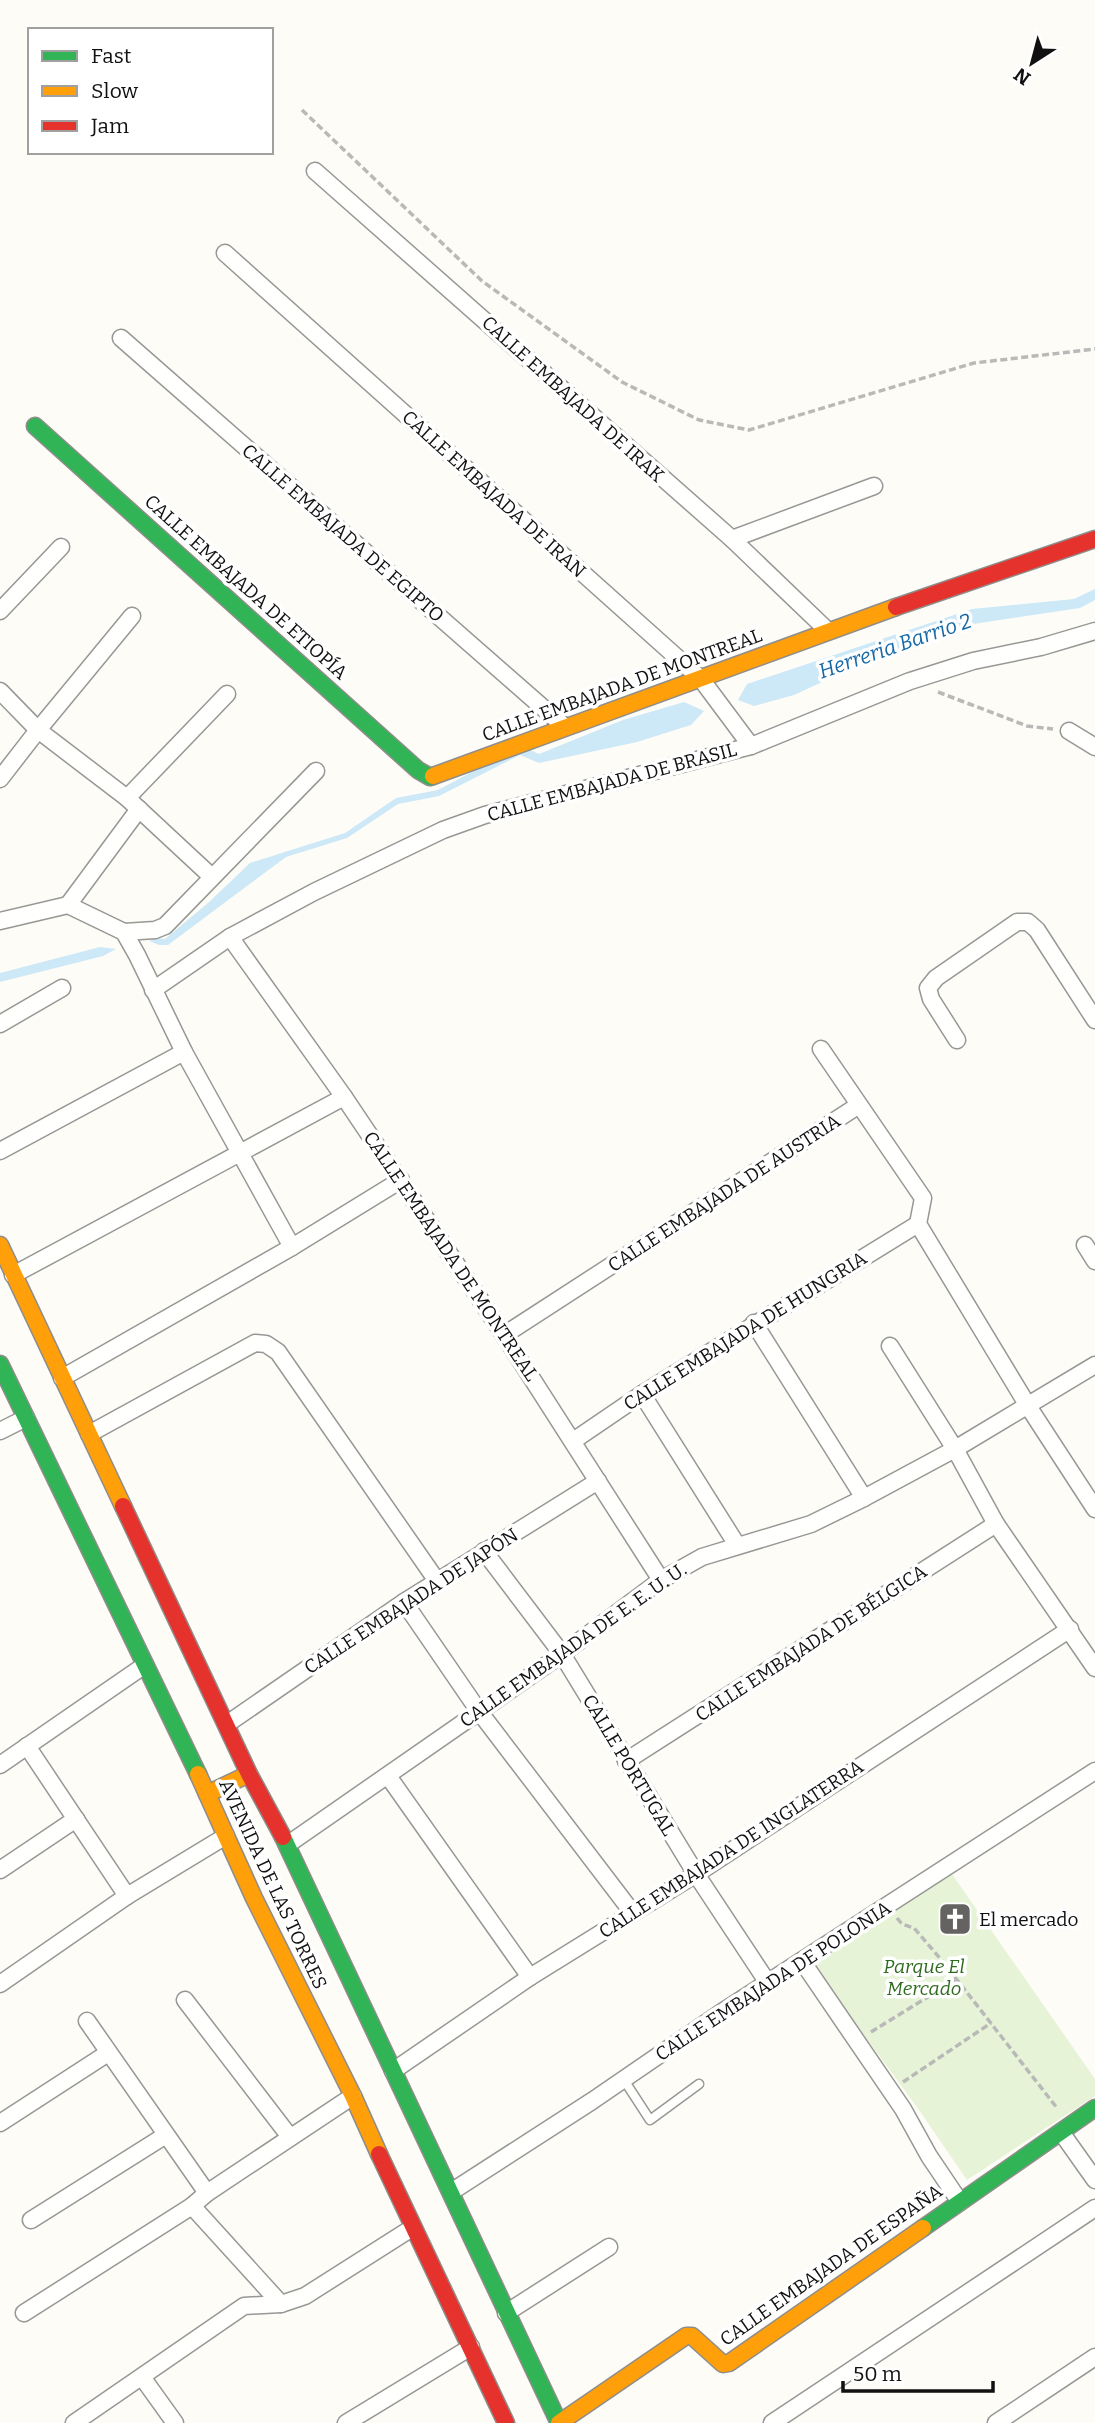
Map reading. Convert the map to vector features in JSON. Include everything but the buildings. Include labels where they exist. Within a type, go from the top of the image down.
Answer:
[{"type":"main road","name":"CALLE EMBAJADA DE ETIOPÍA","points":[[35,426],[418,770],[430,777]]},
{"type":"main road","name":"CALLE EMBAJADA DE MONTREAL","points":[[430,777],[828,631],[1095,539]]},
{"type":"main road","points":[[0,1245],[559,2423]]},
{"type":"main road","name":"AVENIDA DE LAS TORRES","points":[[0,1364],[207,1794],[254,1898],[353,2096],[412,2228],[506,2423]]},
{"type":"main road","points":[[207,1794],[249,1774]]},
{"type":"main road","name":"CALLE EMBAJADA DE ESPAÑA","points":[[559,2423],[686,2336],[692,2336],[723,2364],[729,2362],[1095,2108]]},
{"type":"street","name":"CALLE EMBAJADA DE IRAK","points":[[315,171],[732,539],[828,631]]},
{"type":"street","name":"CALLE EMBAJADA DE IRAN","points":[[225,253],[701,679],[751,746]]},
{"type":"street","name":"CALLE EMBAJADA DE EGIPTO","points":[[121,338],[565,727]]},
{"type":"street","points":[[732,539],[874,486]]},
{"type":"street","points":[[0,611],[61,547]]},
{"type":"street","points":[[0,779],[132,616]]},
{"type":"street","name":"CALLE EMBAJADA DE BRASIL","points":[[153,990],[230,937],[314,892],[453,826],[485,814],[751,746],[910,681],[973,661],[1041,647],[1095,631]]},
{"type":"street","points":[[0,691],[38,730],[133,804],[212,877]]},
{"type":"street","points":[[68,905],[133,804],[228,694]]},
{"type":"street","points":[[1069,731],[1095,747]]},
{"type":"street","points":[[127,936],[165,926],[316,771]]},
{"type":"street","points":[[0,920],[68,905],[127,936],[184,1052],[292,1247]]},
{"type":"street","points":[[957,1040],[928,988],[936,978],[1017,922],[1028,922],[1037,930],[1095,1020]]},
{"type":"street","name":"CALLE EMBAJADA DE MONTREAL","points":[[230,937],[401,1180],[661,1580]]},
{"type":"street","points":[[0,1024],[62,988]]},
{"type":"street","points":[[821,1049],[859,1105]]},
{"type":"street","points":[[0,1151],[184,1052]]},
{"type":"street","points":[[13,1275],[344,1097]]},
{"type":"street","name":"CALLE EMBAJADA DE AUSTRIA","points":[[504,1335],[859,1105],[923,1198],[918,1224]]},
{"type":"street","points":[[62,1378],[292,1247],[401,1180]]},
{"type":"street","points":[[918,1224],[1028,1406],[1095,1509]]},
{"type":"street","name":"CALLE EMBAJADA DE HUNGRIA","points":[[573,1441],[754,1323],[918,1224]]},
{"type":"street","points":[[1085,1245],[1095,1261]]},
{"type":"street","points":[[754,1323],[863,1498]]},
{"type":"street","points":[[89,1434],[255,1343],[266,1344],[278,1352],[437,1581]]},
{"type":"street","points":[[890,1346],[955,1449],[996,1524],[1095,1668]]},
{"type":"street","name":"CALLE EMBAJADA DE E. E. U. U.","points":[[287,1845],[562,1654],[661,1580],[702,1557],[811,1524],[955,1449],[1095,1365]]},
{"type":"street","points":[[642,1394],[737,1545]]},
{"type":"street","points":[[0,1431],[26,1418]]},
{"type":"street","name":"CALLE EMBAJADA DE JAPÓN","points":[[227,1724],[404,1602],[598,1481]]},
{"type":"street","name":"CALLE EMBAJADA DE BÉLGICA","points":[[626,1761],[996,1524]]},
{"type":"street","name":"CALLE PORTUGAL","points":[[484,1551],[562,1654],[696,1874],[768,1983]]},
{"type":"street","points":[[404,1602],[478,1710],[632,1912]]},
{"type":"street","name":"CALLE EMBAJADA DE INGLATERRA","points":[[393,2071],[530,1978],[696,1874],[1070,1629]]},
{"type":"street","points":[[0,1765],[145,1665]]},
{"type":"street","points":[[27,1746],[127,1896]]},
{"type":"street","name":"CALLE EMBAJADA DE POLONIA","points":[[451,2192],[1095,1771]]},
{"type":"street","points":[[388,1776],[530,1978]]},
{"type":"street","points":[[0,1870],[76,1818]]},
{"type":"street","points":[[0,1984],[127,1896],[226,1836]]},
{"type":"street","points":[[802,1961],[891,2090],[929,2156],[960,2202]]},
{"type":"street","points":[[185,2000],[290,2137]]},
{"type":"street","points":[[87,2021],[207,2193]]},
{"type":"street","points":[[0,2123],[108,2053]]},
{"type":"street","points":[[24,2313],[192,2206],[207,2193],[353,2096]]},
{"type":"street","points":[[1066,2128],[1095,2180]]},
{"type":"street","points":[[31,2220],[166,2135]]},
{"type":"street","points":[[192,2206],[281,2304]]},
{"type":"street","points":[[772,2423],[1095,2208]]},
{"type":"street","points":[[74,2423],[244,2306],[281,2304],[305,2296],[412,2228]]},
{"type":"street","points":[[506,2313],[609,2247]]},
{"type":"street","points":[[346,2423],[471,2347]]},
{"type":"street","points":[[996,2423],[1095,2357]]},
{"type":"street","points":[[142,2377],[174,2423]]},
{"type":"lane","points":[[624,2080],[650,2120],[699,2084]]},
{"type":"path","points":[[302,110],[482,281],[622,382],[699,420],[750,430],[974,363],[1095,349]]},
{"type":"path","points":[[910,681],[1027,726],[1069,731]]},
{"type":"path","points":[[887,1906],[902,1924],[914,1928],[957,1979],[1066,2128]]},
{"type":"path","points":[[858,2040],[957,1979]]},
{"type":"path","points":[[891,2090],[991,2023]]},
{"type":"green space","name":"Parque El Mercado","points":[[945,1864],[1095,2079],[1095,2096],[967,2180],[804,1953]]},
{"type":"water","name":"Herreria Barrio 2","points":[[1095,589],[1095,600],[1080,608],[973,624],[859,665],[794,695],[754,706],[738,700],[747,684],[972,609],[1074,599]]},
{"type":"water","points":[[684,702],[704,711],[691,725],[637,742],[539,763],[520,755],[439,796],[398,804],[347,838],[286,857],[168,945],[149,941],[165,939],[250,863],[345,833],[396,798],[438,790],[521,746],[539,754],[623,720]]},
{"type":"water","points":[[100,947],[116,949],[103,956],[0,982],[0,973]]},
{"type":"traffic: fast","points":[[35,426],[418,770],[433,776]]},
{"type":"traffic: fast","points":[[0,1364],[198,1774]]},
{"type":"traffic: fast","points":[[283,1837],[559,2423]]},
{"type":"traffic: fast","points":[[923,2228],[1095,2108]]},
{"type":"traffic: slow","points":[[433,776],[896,607]]},
{"type":"traffic: slow","points":[[0,1245],[123,1506]]},
{"type":"traffic: slow","points":[[198,1774],[254,1898],[379,2154]]},
{"type":"traffic: slow","points":[[207,1794],[249,1774]]},
{"type":"traffic: slow","points":[[559,2423],[686,2336],[692,2336],[723,2364],[729,2363],[923,2228]]},
{"type":"traffic: jam","points":[[896,607],[1095,539]]},
{"type":"traffic: jam","points":[[123,1506],[249,1774],[283,1837]]},
{"type":"traffic: jam","points":[[379,2154],[506,2423]]},
{"type":"place","name":"El mercado","points":[[955,1919]]}]
